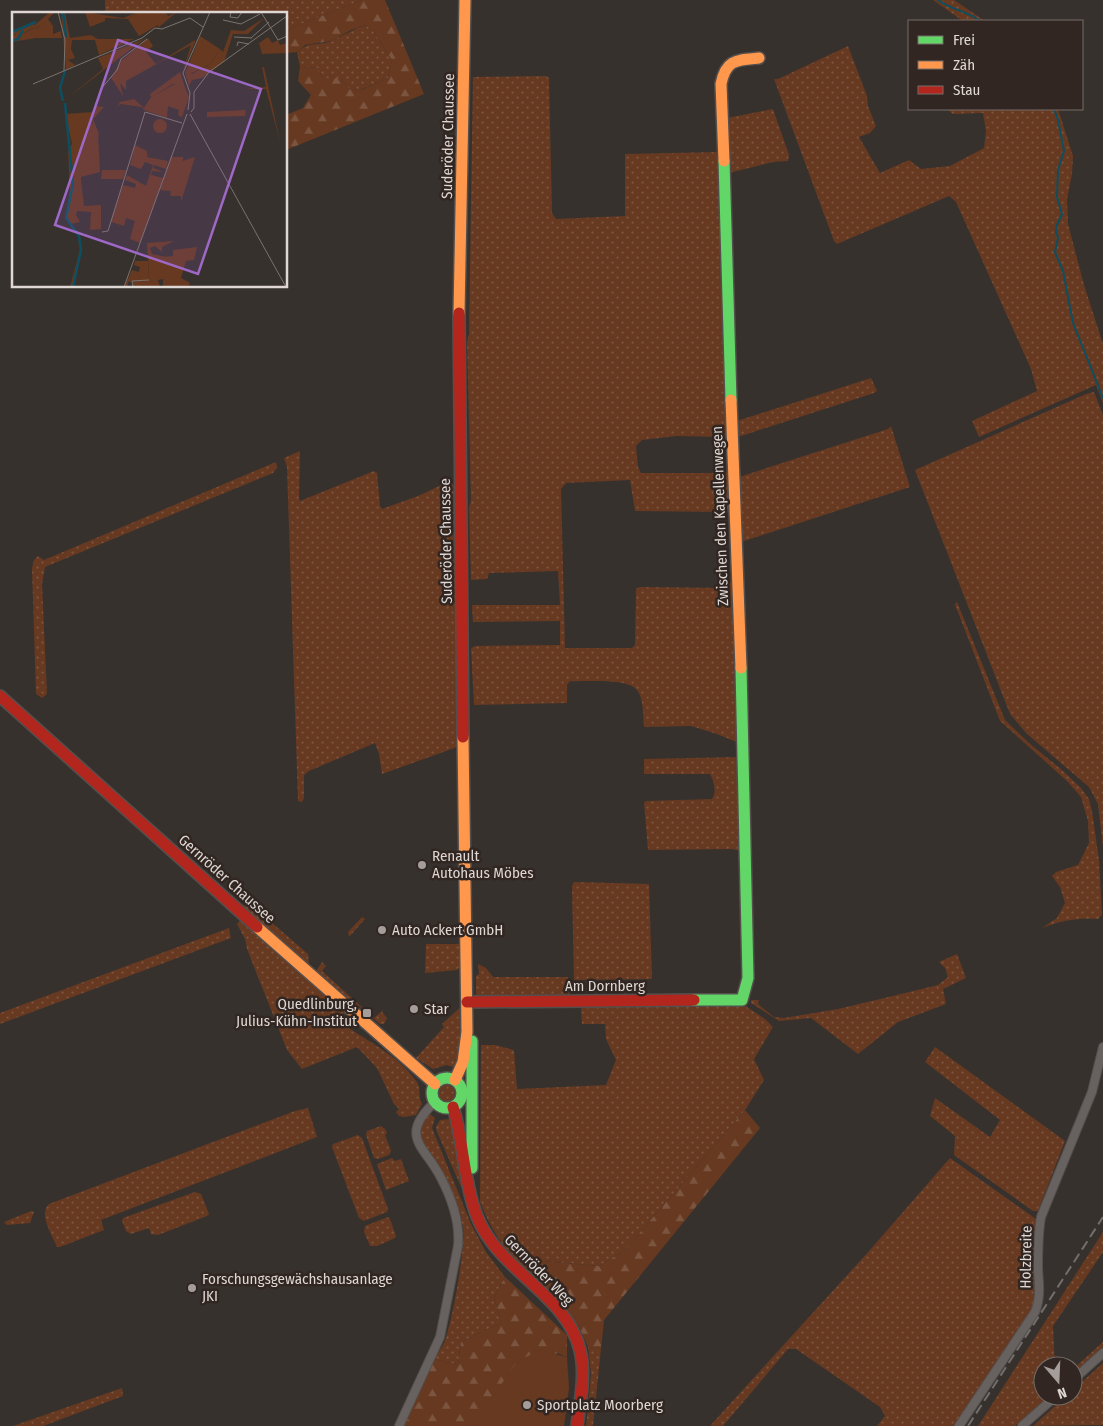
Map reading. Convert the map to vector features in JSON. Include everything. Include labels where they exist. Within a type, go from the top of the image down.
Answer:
[{"type":"street","name":"Suderöder Chaussee","points":[[455,1080],[462,1065],[466,1049],[467,1029],[459,412],[465,0]]},
{"type":"street","name":"Zwischen den Kapellenwegen","points":[[742,1000],[749,980],[749,965],[731,346],[720,84],[723,70],[729,64],[739,60],[759,58]]},
{"type":"street","name":"Gernröder Chaussee","points":[[0,696],[435,1084]]},
{"type":"street","name":"Am Dornberg","points":[[467,1002],[742,1000]]},
{"type":"street","points":[[467,1029],[472,1042],[472,1176],[469,1189]]},
{"type":"street","name":"Holzbreite","points":[[959,1426],[1035,1312],[1040,1288],[1038,1236],[1041,1217],[1092,1092],[1103,1047]]},
{"type":"street","points":[[445,1078],[455,1080],[460,1086],[462,1093],[460,1101],[453,1107],[442,1108],[434,1102],[432,1094],[435,1084],[445,1078]]},
{"type":"street","points":[[399,1426],[440,1337],[458,1246],[459,1232],[457,1221],[446,1188],[436,1168],[420,1148],[416,1134],[417,1126],[424,1112],[434,1102]]},
{"type":"street","name":"Gernröder Weg","points":[[453,1107],[462,1140],[469,1189],[478,1219],[493,1246],[508,1264],[559,1311],[573,1330],[582,1362],[578,1426]]},
{"type":"street","points":[[1083,1371],[1103,1353]]},
{"type":"street","points":[[1022,1426],[1045,1406]]},
{"type":"green space","points":[[105,0],[362,0],[288,29],[288,12],[104,12]]},
{"type":"green space","points":[[362,0],[385,0],[424,94],[288,149],[288,114],[303,108],[311,95],[298,81],[300,67],[318,68],[323,78],[341,78],[349,89],[361,90],[388,78],[392,60],[374,32],[366,25],[351,30],[331,41],[305,45],[297,52],[288,53],[288,29]]},
{"type":"green space","points":[[933,0],[954,0],[984,20],[962,20]]},
{"type":"green space","points":[[366,25],[374,32],[392,60],[388,78],[360,90],[349,89],[341,78],[323,78],[318,68],[300,67],[297,52],[302,48],[328,42]]},
{"type":"green space","points":[[848,46],[876,126],[870,133],[859,137],[880,173],[909,160],[921,169],[950,166],[984,148],[986,131],[983,113],[953,114],[948,110],[1058,110],[1073,156],[1067,199],[1068,224],[1084,285],[1103,344],[1103,403],[1096,385],[979,437],[972,421],[1037,391],[1031,369],[956,202],[949,196],[837,244],[834,241],[774,79],[778,79]]},
{"type":"green space","points":[[546,76],[549,78],[552,213],[556,219],[625,216],[625,154],[720,152],[729,445],[725,437],[677,436],[642,440],[636,446],[638,467],[641,473],[725,473],[729,469],[730,515],[727,512],[635,511],[630,480],[566,483],[561,489],[565,648],[632,648],[635,645],[636,589],[640,587],[727,588],[733,578],[739,743],[691,726],[644,727],[643,707],[639,692],[623,683],[570,681],[567,685],[567,703],[474,705],[471,648],[475,646],[560,645],[560,621],[473,622],[472,605],[560,605],[558,571],[489,573],[487,579],[471,580],[469,507],[471,501],[467,342],[469,334],[473,77]]},
{"type":"green space","points":[[773,109],[789,155],[788,161],[773,162],[729,173],[727,118]]},
{"type":"green space","points":[[871,378],[877,391],[874,393],[738,437],[736,422],[740,420]]},
{"type":"green space","points":[[1094,392],[1103,415],[1103,847],[1098,804],[1089,787],[1027,734],[1010,714],[915,470]]},
{"type":"green space","points":[[891,426],[910,487],[741,542],[739,477],[888,429]]},
{"type":"green space","points":[[300,451],[300,501],[374,471],[377,473],[380,506],[382,509],[418,496],[450,481],[456,488],[460,746],[382,774],[375,743],[309,771],[304,775],[304,798],[302,802],[298,801],[287,467],[284,458]]},
{"type":"green space","points":[[276,462],[277,468],[273,473],[45,567],[42,584],[47,694],[42,698],[36,694],[32,568],[34,560],[38,556],[44,560]]},
{"type":"green space","points":[[957,602],[1005,720],[1062,770],[1081,788],[1089,799],[1099,860],[1102,915],[1098,919],[1070,920],[1042,928],[1057,918],[1065,903],[1060,887],[1052,876],[1056,872],[1078,865],[1089,843],[1088,821],[1081,797],[1067,781],[1000,721],[956,607],[955,604]]},
{"type":"green space","points":[[739,757],[741,851],[732,849],[648,850],[644,803],[646,801],[712,799],[715,790],[710,774],[644,774],[644,759]]},
{"type":"green space","points":[[574,882],[649,884],[652,979],[574,980],[572,886]]},
{"type":"green space","points":[[249,896],[249,903],[308,954],[309,963],[302,961],[246,909],[244,905]]},
{"type":"green space","points":[[362,917],[365,919],[349,937],[348,932]]},
{"type":"green space","points":[[242,918],[334,1000],[350,1023],[350,1029],[386,1053],[411,1074],[418,1084],[422,1104],[416,1115],[399,1116],[396,1112],[399,1109],[394,1104],[377,1068],[357,1047],[302,1069],[287,1050],[247,949],[245,939],[237,924]]},
{"type":"green space","points":[[229,928],[231,938],[0,1024],[0,1013]]},
{"type":"green space","points":[[426,944],[462,944],[461,965],[457,970],[425,973]]},
{"type":"green space","points":[[957,954],[966,978],[943,989],[946,1004],[898,1022],[858,1054],[811,1018],[779,1021],[751,1003],[751,1000],[759,1000],[758,1004],[774,1017],[784,1018],[838,1009],[897,995],[938,985],[948,977],[945,968],[939,962]]},
{"type":"green space","points":[[322,962],[326,966],[322,971],[374,1018],[384,1009],[382,1012],[387,1018],[384,1024],[380,1024],[359,1006],[356,1007],[323,980],[317,970]]},
{"type":"green space","points":[[478,964],[486,968],[493,977],[567,977],[569,979],[570,998],[478,998],[476,994],[476,976],[479,974]]},
{"type":"green space","points":[[463,1005],[462,1045],[454,1067],[446,1065],[433,1069],[416,1058],[444,1027],[442,1024]]},
{"type":"green space","points":[[744,1005],[765,1019],[773,1027],[754,1059],[764,1080],[745,1110],[625,1250],[599,1266],[532,1260],[523,1268],[498,1238],[480,1202],[481,1045],[495,1045],[514,1050],[517,1089],[606,1085],[616,1060],[606,1039],[605,1024],[582,1024],[581,1006]]},
{"type":"green space","points":[[935,1047],[1065,1141],[1038,1211],[1033,1211],[954,1155],[955,1136],[930,1116],[935,1098],[990,1137],[1000,1120],[925,1062]]},
{"type":"green space","points":[[442,1084],[450,1084],[455,1089],[453,1100],[442,1102],[437,1097],[437,1089]]},
{"type":"green space","points":[[308,1108],[317,1137],[101,1220],[104,1230],[57,1247],[45,1219],[46,1208],[49,1204],[295,1111]]},
{"type":"green space","points":[[745,1110],[760,1128],[604,1320],[601,1349],[588,1347],[579,1327],[568,1311],[523,1268],[532,1260],[599,1266],[625,1250]]},
{"type":"green space","points":[[430,1114],[435,1118],[432,1128],[471,1224],[486,1252],[505,1277],[494,1298],[502,1323],[461,1342],[458,1365],[434,1359],[444,1343],[451,1320],[458,1285],[463,1227],[454,1201],[428,1158],[423,1146],[421,1135],[423,1124]]},
{"type":"green space","points":[[450,1119],[454,1127],[472,1212],[437,1132],[436,1127],[440,1120]]},
{"type":"green space","points":[[381,1126],[387,1133],[385,1135],[391,1151],[389,1155],[378,1159],[374,1158],[366,1135],[367,1131]]},
{"type":"green space","points":[[358,1135],[362,1138],[388,1209],[387,1212],[364,1221],[359,1218],[332,1147],[333,1144]]},
{"type":"green space","points":[[392,1158],[395,1161],[401,1159],[409,1181],[386,1190],[377,1164]]},
{"type":"green space","points":[[950,1158],[1036,1219],[1036,1289],[1033,1307],[955,1426],[877,1426],[885,1416],[880,1407],[796,1349],[788,1349],[723,1426],[710,1426],[870,1250]]},
{"type":"green space","points":[[195,1192],[201,1194],[209,1214],[207,1216],[158,1235],[151,1234],[149,1228],[131,1234],[126,1231],[122,1221],[123,1218]]},
{"type":"green space","points":[[31,1211],[34,1212],[30,1223],[7,1225],[4,1222]]},
{"type":"green space","points":[[388,1217],[396,1236],[395,1238],[377,1246],[370,1246],[364,1232],[365,1226]]},
{"type":"green space","points":[[1103,1232],[1103,1252],[1053,1326],[1054,1356],[1033,1356],[1033,1406],[1038,1406],[1015,1426],[978,1426]]},
{"type":"green space","points":[[505,1277],[567,1335],[567,1357],[557,1353],[472,1426],[402,1426],[434,1359],[458,1365],[461,1342],[502,1323],[494,1298]]},
{"type":"green space","points":[[1103,1342],[1103,1347],[1083,1365],[1083,1360]]},
{"type":"green space","points":[[588,1347],[601,1349],[593,1426],[586,1426],[591,1374]]},
{"type":"green space","name":"Sportplatz Moorberg","points":[[539,1350],[567,1357],[569,1388],[564,1426],[472,1426],[517,1362]]},
{"type":"green space","points":[[1103,1363],[1103,1425],[1033,1426],[1055,1406],[1083,1406],[1083,1381]]},
{"type":"green space","points":[[122,1388],[123,1396],[43,1426],[13,1426]]},
{"type":"waterway","points":[[938,0],[978,20]]},
{"type":"waterway","points":[[1054,110],[1064,151],[1058,170],[1057,197],[1062,214],[1057,225],[1058,238],[1055,252],[1063,271],[1073,323],[1103,398]]},
{"type":"railway","points":[[968,1426],[1103,1217]]},
{"type":"traffic: fast","points":[[724,161],[731,400]]},
{"type":"traffic: fast","points":[[694,1000],[742,1000],[748,978],[741,668]]},
{"type":"traffic: fast","points":[[472,1041],[472,1168]]},
{"type":"traffic: fast","points":[[447,1078],[458,1082],[462,1093],[458,1104],[447,1108],[436,1104],[432,1093],[436,1082],[447,1078]]},
{"type":"traffic: slow","points":[[459,313],[465,0]]},
{"type":"traffic: slow","points":[[724,161],[721,84],[723,76],[729,65],[734,62],[759,58]]},
{"type":"traffic: slow","points":[[731,400],[741,668]]},
{"type":"traffic: slow","points":[[455,1080],[463,1062],[467,1032],[463,737]]},
{"type":"traffic: slow","points":[[257,927],[435,1084]]},
{"type":"traffic: jam","points":[[459,313],[463,737]]},
{"type":"traffic: jam","points":[[0,696],[257,927]]},
{"type":"traffic: jam","points":[[467,1002],[694,1000]]},
{"type":"traffic: jam","points":[[453,1107],[468,1186],[483,1229],[507,1260],[551,1301],[573,1332],[580,1350],[582,1359],[582,1388],[577,1426]]},
{"type":"place","name":"Renault Autohaus Möbes","points":[[422,865]]},
{"type":"place","name":"Auto Ackert GmbH","points":[[382,930]]},
{"type":"place","name":"Star","points":[[414,1009]]},
{"type":"place","name":"Quedlinburg, Julius-Kühn-Institut","points":[[367,1013]]},
{"type":"place","name":"Forschungsgewächshausanlage JKI","points":[[192,1288]]},
{"type":"place","name":"Sportplatz Moorberg","points":[[527,1405]]}]
